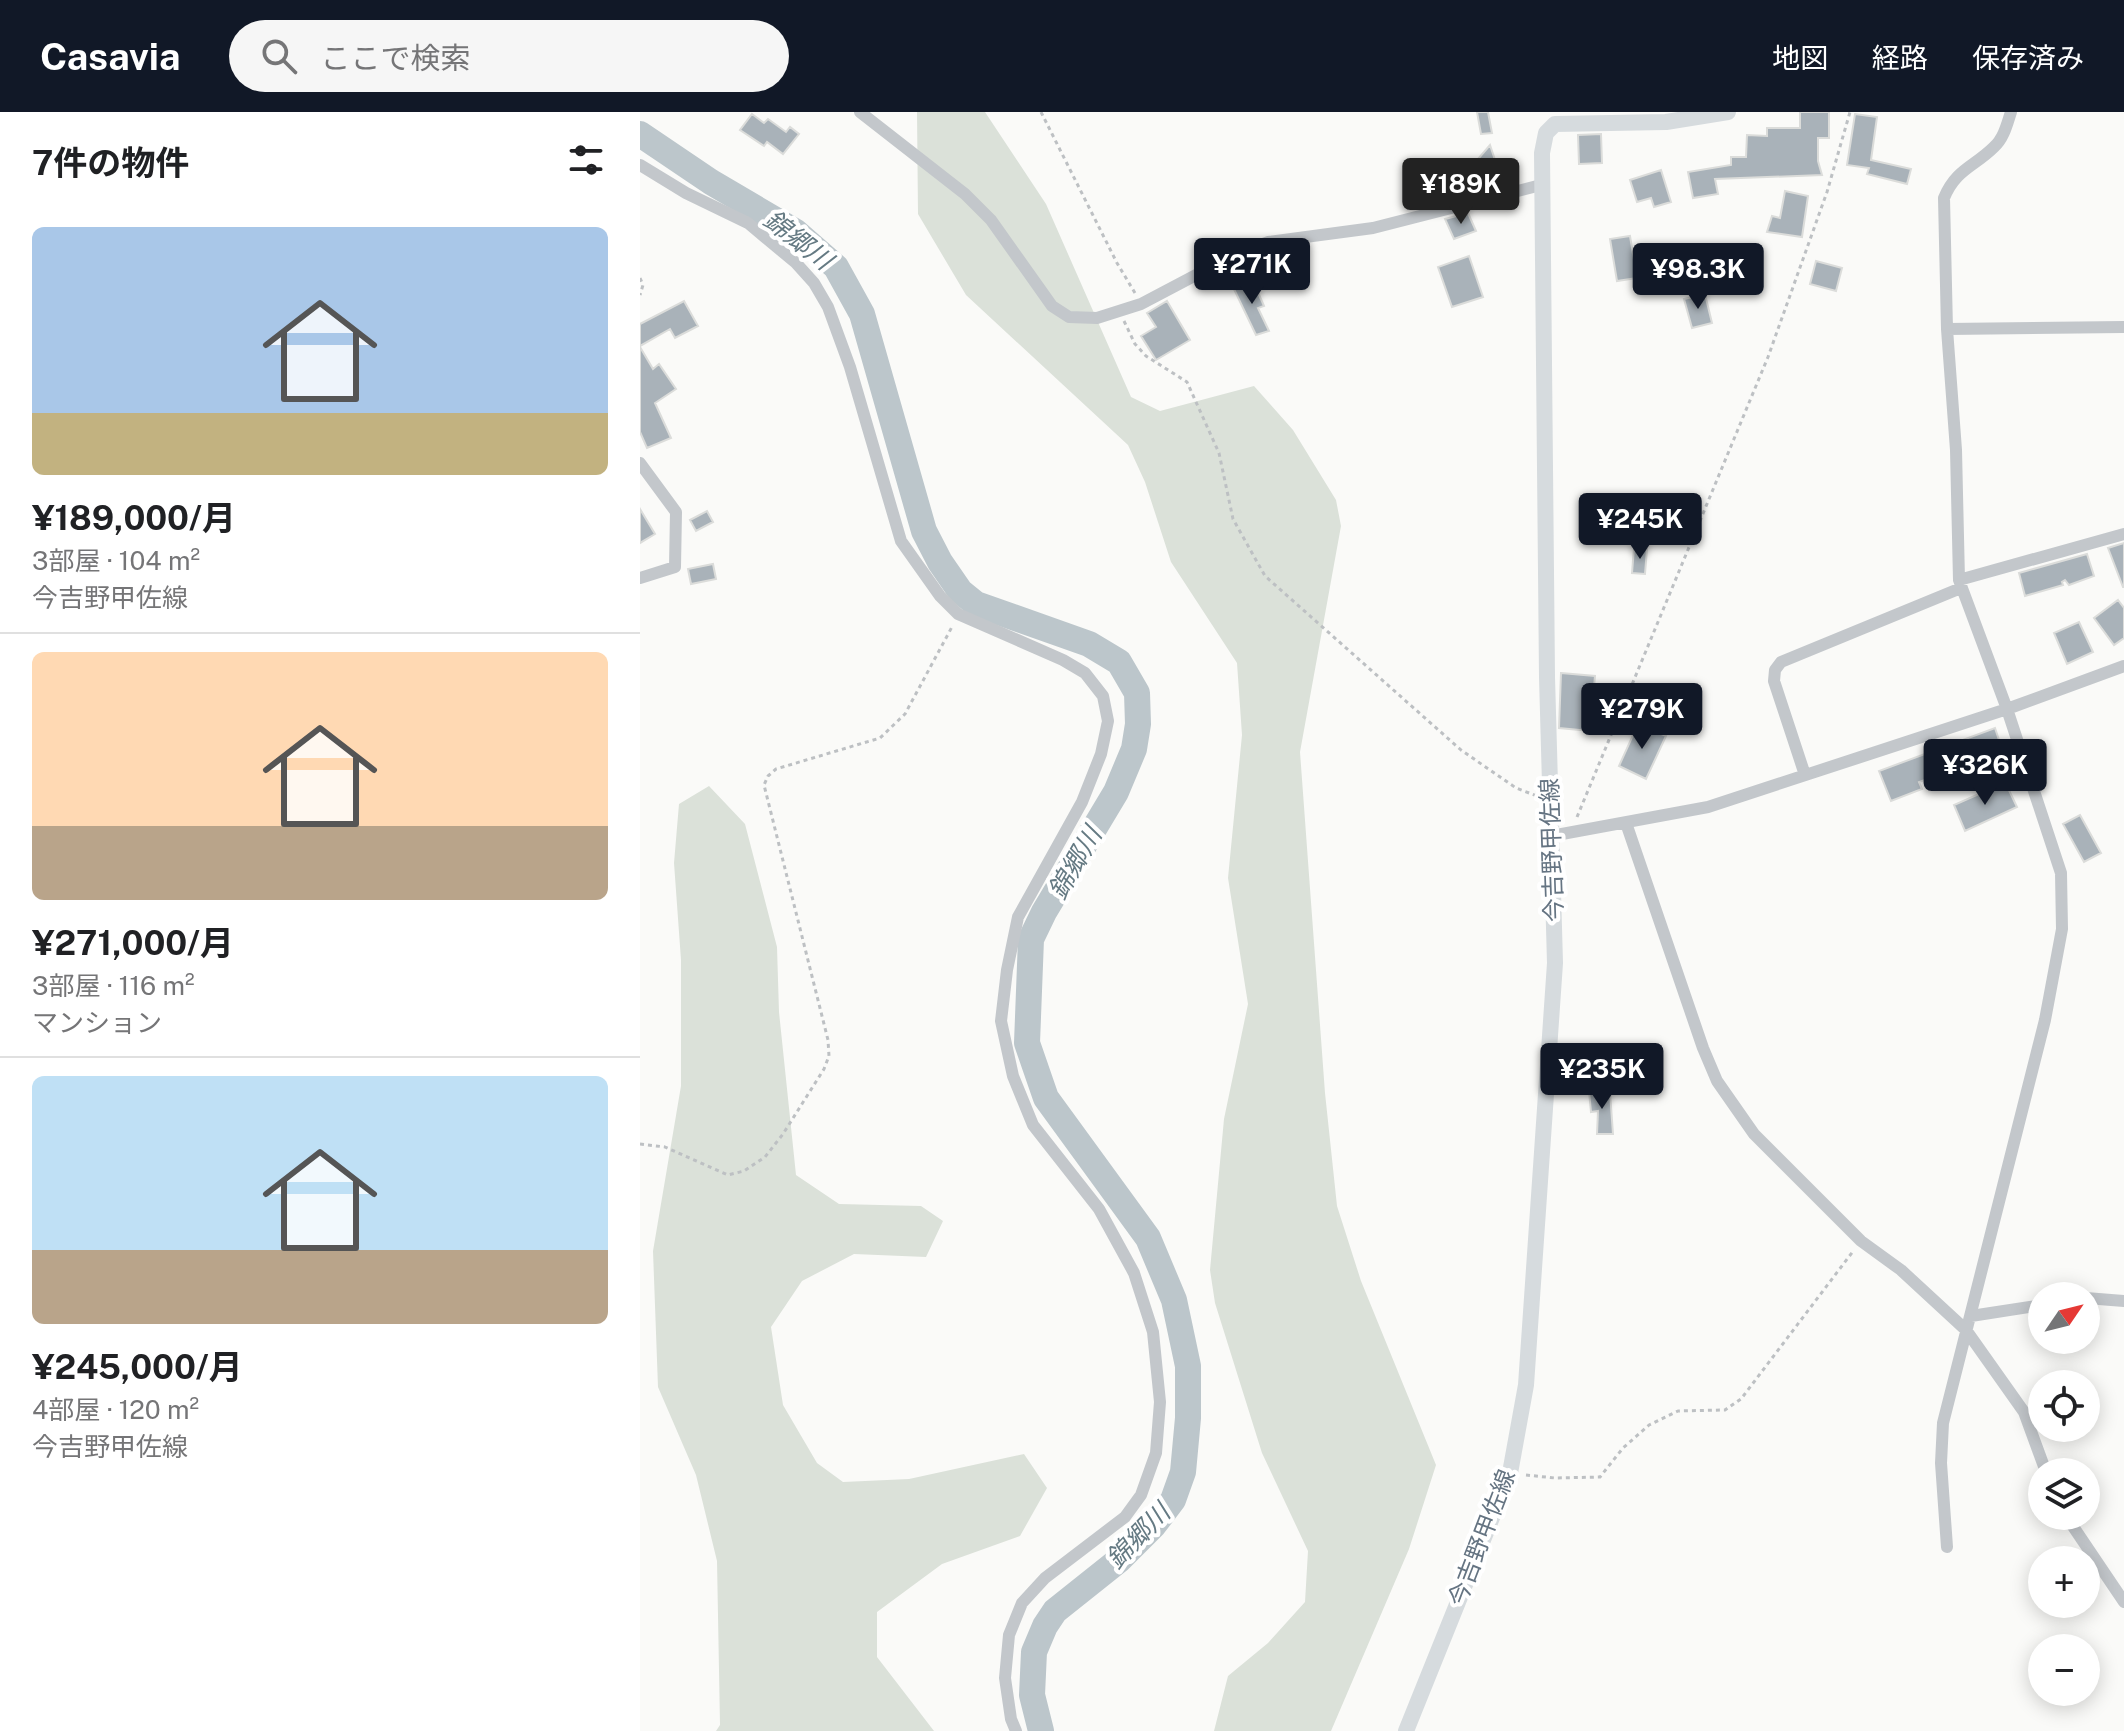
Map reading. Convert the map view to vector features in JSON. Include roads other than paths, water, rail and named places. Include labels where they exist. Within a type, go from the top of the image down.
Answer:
[{"type":"main road","name":"今吉野甲佐線","points":[[1410,1726],[1510,1473],[1526,1385],[1555,963],[1542,153],[1546,133],[1555,118],[1666,122],[1728,112]]},
{"type":"street","points":[[860,112],[940,172],[991,220],[1052,306],[1069,317],[1097,318],[1141,304],[1234,255],[1268,242],[1373,228],[1541,185]]},
{"type":"street","points":[[1947,1547],[1941,1463],[1943,1423],[2045,1020],[2062,929],[2061,873],[2007,709],[1960,584],[1956,450],[1947,329],[1944,198],[1950,184],[1964,169],[1994,147],[2003,135],[2011,112]]},
{"type":"street","points":[[640,165],[686,193],[748,223],[796,263],[814,283],[828,307],[850,367],[901,541],[940,596],[958,614],[1063,660],[1085,673],[1103,696],[1108,721],[1101,754],[1082,802],[1018,917],[1001,1021],[1013,1076],[1033,1125],[1099,1209],[1134,1273],[1153,1332],[1160,1402],[1156,1453],[1141,1495],[1125,1517],[1045,1578],[1022,1603],[1009,1635],[1005,1678],[1011,1719],[1016,1731]]},
{"type":"street","points":[[1947,329],[2124,327]]},
{"type":"street","points":[[640,463],[676,512],[675,567],[640,578]]},
{"type":"street","points":[[1805,775],[1774,681],[1775,670],[1781,662],[1960,584],[2124,534]]},
{"type":"street","points":[[1551,836],[1708,807],[2007,709],[2124,666]]},
{"type":"street","points":[[1626,823],[1717,1081],[1754,1134],[1861,1241],[1901,1270],[1966,1330],[2024,1412],[2041,1458]]},
{"type":"street","points":[[2100,1299],[2124,1301]]},
{"type":"street","points":[[1971,1316],[2028,1307]]},
{"type":"street","points":[[2075,1530],[2124,1602]]},
{"type":"waterway","name":"錦郷川","points":[[640,134],[711,182],[796,232],[836,267],[862,314],[924,531],[960,591],[976,604],[1089,644],[1119,662],[1137,693],[1138,724],[1134,749],[1116,792],[1031,939],[1027,1043],[1046,1098],[1148,1238],[1174,1300],[1188,1366],[1188,1418],[1183,1472],[1173,1500],[1154,1525],[1119,1560],[1055,1611],[1045,1626],[1034,1652],[1032,1695],[1041,1731]]}]
